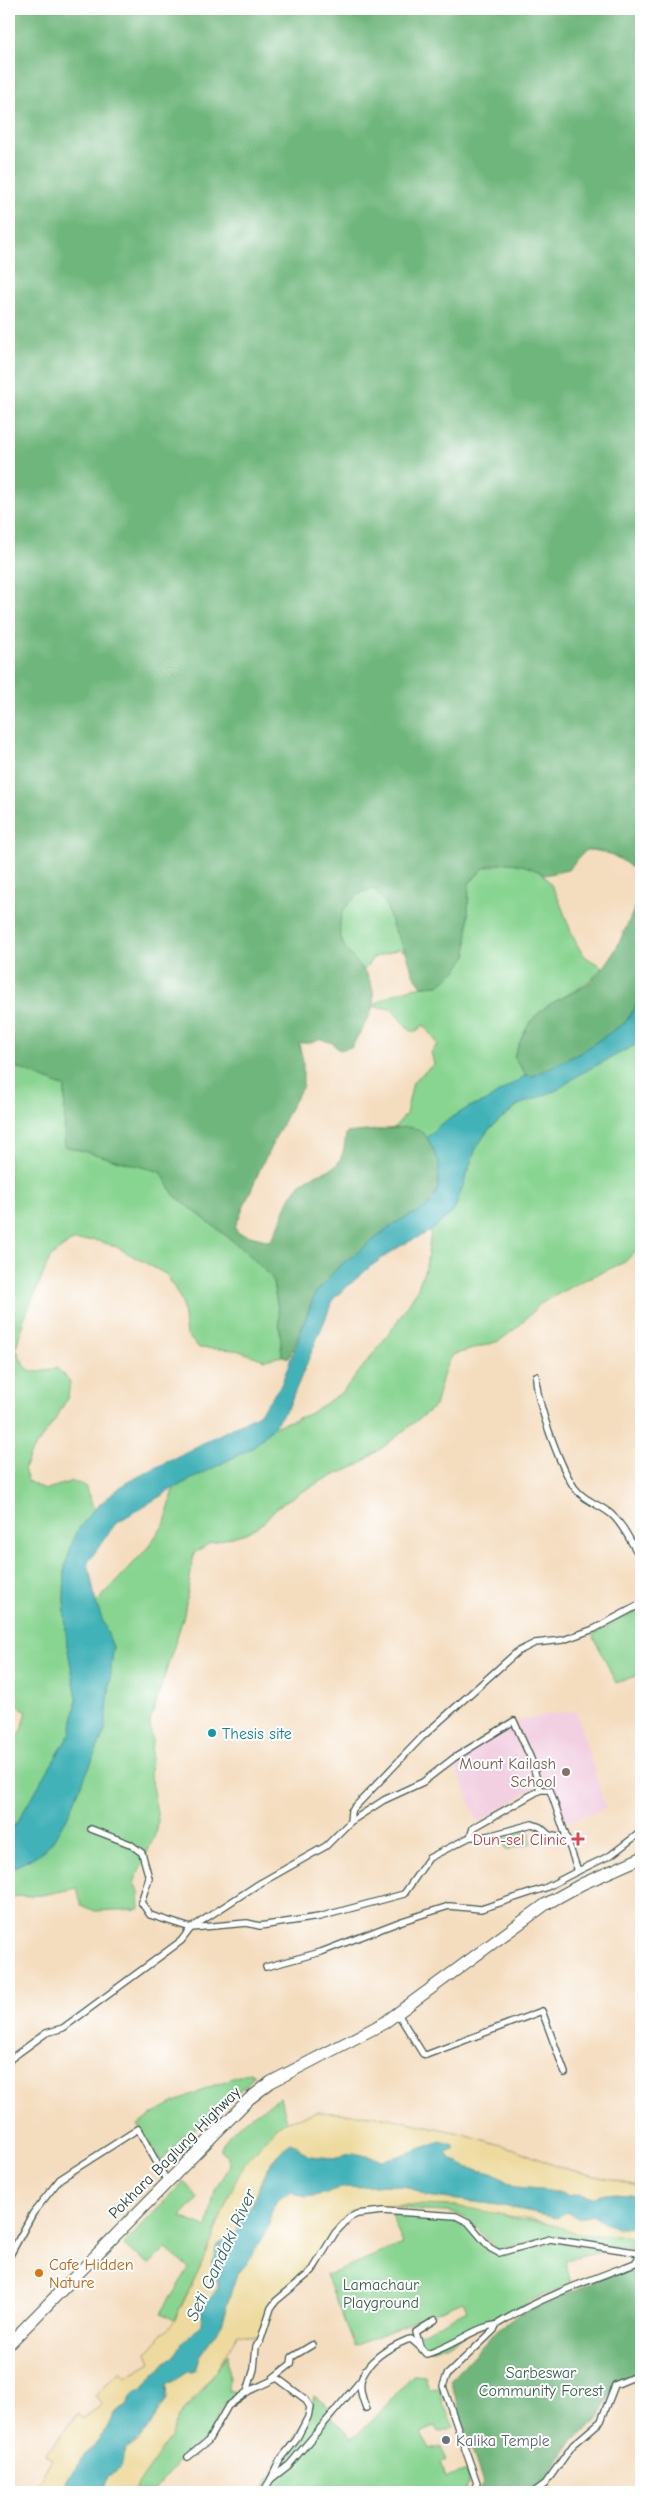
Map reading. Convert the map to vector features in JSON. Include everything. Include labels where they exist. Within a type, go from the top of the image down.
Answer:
[{"type":"highway","name":"Pokhara Baglung Highway","points":[[9,2344],[238,2108],[271,2082],[365,2035],[398,2014],[546,1904],[573,1889],[641,1858]]},
{"type":"street","points":[[536,1376],[556,1449],[575,1488],[587,1501],[611,1514],[628,1535],[641,1558]]},
{"type":"street","points":[[350,1822],[351,1811],[421,1738],[517,1652],[535,1643],[563,1640],[594,1628],[641,1604]]},
{"type":"street","points":[[9,2060],[46,2033],[63,2028],[181,1941],[191,1928],[257,1885],[326,1846],[350,1822],[384,1800],[423,1782],[454,1758],[514,1721],[531,1759],[540,1790]]},
{"type":"street","points":[[470,1837],[473,1828],[540,1790],[550,1790],[578,1871]]},
{"type":"street","points":[[91,1829],[130,1844],[142,1853],[149,1878],[141,1902],[150,1915],[191,1928],[248,1923],[260,1926],[319,1917],[404,1894],[429,1858],[470,1837],[488,1836],[532,1824],[540,1827],[549,1836],[566,1839]]},
{"type":"street","points":[[266,1967],[321,1952],[402,1921],[449,1906],[482,1909],[545,1888],[611,1855],[641,1832]]},
{"type":"street","points":[[398,2014],[423,2054],[426,2055],[542,2011],[565,2073]]},
{"type":"street","points":[[9,2257],[33,2213],[60,2179],[138,2129],[167,2180]]},
{"type":"street","points":[[247,2392],[254,2369],[256,2346],[260,2342],[272,2305],[312,2271],[335,2234],[349,2218],[357,2214],[383,2211],[456,2216],[468,2222],[490,2248],[500,2253],[550,2239],[641,2254],[634,2263],[550,2296],[496,2325],[482,2327],[442,2350],[426,2354],[411,2339],[396,2344],[377,2358],[361,2380],[289,2465],[271,2479]]},
{"type":"street","points":[[420,2346],[416,2332],[435,2320]]},
{"type":"street","points":[[468,2492],[474,2489],[477,2483],[443,2386],[447,2375],[494,2330],[496,2325]]},
{"type":"street","points":[[188,2457],[208,2441],[228,2406],[247,2392],[260,2387],[291,2364],[292,2357],[312,2345]]},
{"type":"street","points":[[534,2492],[545,2484],[573,2445],[601,2421],[616,2385],[641,2374]]},
{"type":"street","points":[[263,2492],[280,2460],[296,2440],[308,2417],[310,2407],[306,2399],[281,2379],[272,2378]]},
{"type":"street","points":[[361,2380],[361,2393],[366,2408]]},
{"type":"shaded area","name":"Mount Kailash School","points":[[576,1711],[606,1809],[564,1823],[551,1780],[541,1782],[516,1722],[545,1715]]},
{"type":"shaded area","points":[[514,1725],[529,1757],[537,1786],[478,1823],[463,1783],[451,1762],[502,1730]]},
{"type":"green space","points":[[9,9],[641,9],[641,879],[624,862],[610,854],[586,850],[568,870],[545,875],[531,868],[515,864],[498,863],[490,865],[477,874],[469,884],[467,955],[457,970],[439,985],[422,986],[413,974],[406,952],[392,925],[386,904],[374,889],[358,895],[344,909],[340,924],[340,934],[347,950],[364,970],[372,987],[374,996],[371,1011],[352,1047],[339,1050],[332,1043],[321,1039],[311,1043],[299,1043],[303,1062],[303,1086],[260,1169],[235,1227],[238,1233],[270,1241],[296,1189],[313,1176],[335,1166],[340,1160],[344,1149],[346,1133],[407,1127],[419,1129],[427,1137],[439,1162],[438,1189],[426,1208],[397,1222],[337,1268],[315,1294],[289,1358],[282,1356],[278,1309],[272,1278],[244,1250],[174,1195],[161,1172],[64,1146],[65,1087],[9,1064]]},
{"type":"green space","points":[[507,863],[528,865],[541,873],[549,882],[561,904],[570,929],[581,951],[588,959],[603,967],[581,987],[542,1010],[529,1025],[514,1057],[526,1075],[485,1102],[469,1107],[440,1125],[427,1137],[412,1128],[393,1129],[406,1114],[413,1082],[434,1064],[431,1052],[438,1044],[424,1025],[416,1031],[411,1031],[391,1009],[373,1006],[404,990],[439,985],[467,955],[469,884],[484,868]]},
{"type":"green space","points":[[374,889],[386,904],[392,925],[406,952],[399,949],[373,958],[364,970],[348,954],[338,938],[341,913],[359,892]]},
{"type":"green space","points":[[641,895],[641,998],[626,1022],[578,1054],[533,1076],[526,1075],[514,1057],[528,1026],[541,1011],[579,989],[600,972],[620,940]]},
{"type":"green space","points":[[641,1042],[641,1246],[625,1262],[584,1280],[540,1304],[519,1326],[499,1341],[453,1355],[445,1368],[435,1406],[359,1465],[321,1481],[286,1501],[275,1509],[263,1523],[246,1533],[210,1543],[194,1553],[184,1615],[150,1722],[152,1741],[150,1774],[158,1819],[157,1830],[134,1883],[139,1892],[140,1909],[95,1911],[81,1905],[77,1888],[42,1895],[9,1897],[9,1869],[39,1854],[53,1840],[66,1820],[105,1731],[113,1648],[96,1603],[145,1551],[165,1523],[174,1488],[254,1447],[273,1427],[309,1414],[344,1391],[391,1331],[416,1292],[426,1266],[431,1231],[454,1211],[476,1148],[489,1129],[518,1105],[557,1090],[580,1074]]},
{"type":"green space","points":[[9,1064],[65,1087],[64,1146],[161,1172],[174,1195],[244,1250],[272,1278],[278,1309],[282,1356],[265,1360],[236,1350],[199,1348],[186,1334],[182,1302],[167,1275],[115,1246],[94,1240],[73,1241],[50,1258],[24,1319],[16,1348],[24,1366],[32,1372],[57,1368],[70,1381],[68,1397],[57,1417],[31,1453],[24,1469],[28,1481],[44,1490],[73,1481],[85,1486],[94,1509],[75,1534],[65,1566],[64,1599],[67,1645],[77,1698],[71,1732],[16,1824],[9,1830],[9,1754],[22,1730],[27,1711],[9,1702]]},
{"type":"green space","points":[[641,1609],[641,1674],[616,1683],[593,1635],[617,1620]]},
{"type":"green space","points":[[529,1829],[532,1843],[506,1850],[502,1836]]},
{"type":"green space","points":[[250,2072],[254,2075],[248,2083],[181,2140],[161,2161],[138,2125],[177,2101]]},
{"type":"green space","points":[[280,2097],[287,2121],[275,2128],[262,2144],[230,2193],[207,2253],[174,2320],[161,2313],[189,2268],[166,2249],[149,2264],[123,2245],[184,2181],[198,2199],[181,2217],[207,2228],[215,2190],[229,2166],[226,2155],[220,2150],[224,2141],[238,2126]]},
{"type":"green space","points":[[393,2206],[456,2206],[492,2212],[520,2220],[553,2224],[577,2234],[641,2237],[641,2246],[638,2249],[609,2247],[556,2236],[497,2250],[466,2217],[448,2212],[422,2211]]},
{"type":"green space","name":"Lamachaur Playground","points":[[391,2214],[414,2218],[446,2218],[467,2225],[486,2249],[498,2255],[554,2242],[606,2251],[565,2260],[571,2284],[534,2299],[497,2321],[485,2323],[446,2345],[431,2350],[426,2348],[418,2335],[467,2310],[463,2301],[354,2346],[326,2275],[403,2244]]},
{"type":"green space","name":"Sarbeswar Community Forest","points":[[641,2265],[641,2371],[615,2383],[598,2420],[571,2443],[545,2480],[529,2492],[477,2492],[483,2484],[450,2380],[497,2330],[518,2315],[600,2279]]},
{"type":"green space","points":[[227,2355],[228,2391],[240,2394],[225,2404],[214,2423],[217,2425],[207,2438],[182,2458],[152,2492],[133,2492],[169,2439],[178,2418],[198,2396]]},
{"type":"green space","points":[[413,2375],[425,2376],[429,2389],[440,2388],[443,2404],[454,2427],[439,2432],[436,2426],[421,2433],[430,2450],[441,2447],[446,2461],[441,2463],[446,2478],[467,2471],[469,2481],[466,2490],[461,2492],[261,2492],[309,2413],[314,2396],[334,2411],[332,2417],[352,2438],[370,2423]]},
{"type":"sand","points":[[318,2112],[374,2115],[460,2133],[515,2149],[558,2167],[641,2187],[641,2196],[623,2193],[593,2198],[580,2194],[569,2196],[558,2192],[516,2187],[492,2173],[468,2168],[449,2158],[441,2141],[400,2156],[382,2160],[354,2153],[333,2158],[309,2156],[305,2155],[297,2145],[289,2144],[267,2168],[256,2198],[241,2215],[238,2229],[217,2245],[213,2266],[218,2289],[205,2305],[201,2324],[183,2342],[174,2357],[154,2373],[143,2390],[134,2394],[127,2405],[116,2412],[108,2428],[67,2478],[61,2492],[28,2492],[36,2485],[52,2460],[45,2455],[78,2414],[82,2419],[102,2405],[95,2395],[120,2371],[125,2377],[151,2362],[147,2352],[175,2320],[207,2253],[230,2193],[245,2163],[275,2128],[287,2121]]},
{"type":"sand","points":[[388,2185],[409,2187],[426,2196],[498,2205],[552,2216],[567,2212],[581,2218],[592,2215],[618,2229],[640,2225],[641,2237],[577,2234],[553,2224],[456,2206],[407,2205],[363,2207],[347,2213],[318,2253],[311,2269],[276,2295],[269,2304],[259,2337],[238,2334],[215,2372],[178,2418],[169,2439],[133,2492],[103,2492],[108,2476],[116,2472],[126,2450],[139,2440],[168,2397],[167,2385],[187,2372],[193,2372],[199,2356],[220,2327],[237,2273],[246,2265],[269,2224],[270,2215],[276,2201],[291,2192],[300,2196],[312,2196],[340,2188]]},
{"type":"water","points":[[641,998],[641,1042],[580,1074],[557,1090],[518,1105],[489,1129],[476,1148],[454,1211],[431,1231],[402,1245],[371,1266],[334,1298],[289,1406],[254,1447],[174,1488],[116,1523],[88,1562],[96,1603],[113,1648],[105,1731],[66,1820],[53,1840],[39,1854],[9,1869],[9,1830],[16,1824],[71,1732],[77,1698],[67,1645],[64,1599],[65,1566],[75,1534],[94,1509],[124,1484],[259,1414],[281,1385],[315,1294],[337,1268],[397,1222],[426,1208],[433,1200],[438,1189],[439,1162],[427,1137],[440,1125],[469,1107],[485,1102],[526,1075],[533,1076],[578,1054],[625,1023]]},
{"type":"water","name":"Seti Gandaki River","points":[[441,2141],[454,2145],[454,2149],[446,2152],[449,2158],[468,2168],[492,2173],[516,2187],[542,2189],[552,2193],[562,2192],[569,2196],[580,2194],[592,2198],[623,2193],[641,2196],[641,2228],[636,2225],[618,2228],[602,2222],[592,2215],[577,2218],[567,2212],[557,2217],[498,2205],[427,2196],[409,2187],[388,2185],[340,2188],[324,2194],[306,2197],[291,2192],[276,2201],[270,2215],[270,2224],[246,2265],[237,2273],[220,2327],[199,2356],[195,2371],[187,2372],[167,2385],[166,2401],[159,2408],[150,2427],[126,2450],[120,2469],[108,2476],[103,2492],[61,2492],[67,2478],[108,2428],[116,2412],[127,2405],[133,2394],[143,2390],[154,2373],[174,2357],[183,2342],[201,2324],[202,2309],[218,2288],[212,2264],[217,2245],[238,2229],[238,2217],[251,2207],[268,2167],[280,2152],[291,2143],[309,2156],[333,2158],[354,2153],[382,2160],[400,2156]]},
{"type":"place","name":"Thesis site","points":[[212,1733]]},
{"type":"place","name":"Mount Kailash School","points":[[566,1772]]},
{"type":"place","name":"Dun-sel Clinic","points":[[578,1839]]},
{"type":"place","name":"Cafe Hidden Nature","points":[[39,2273]]},
{"type":"place","name":"Kalika Temple","points":[[446,2440]]}]
